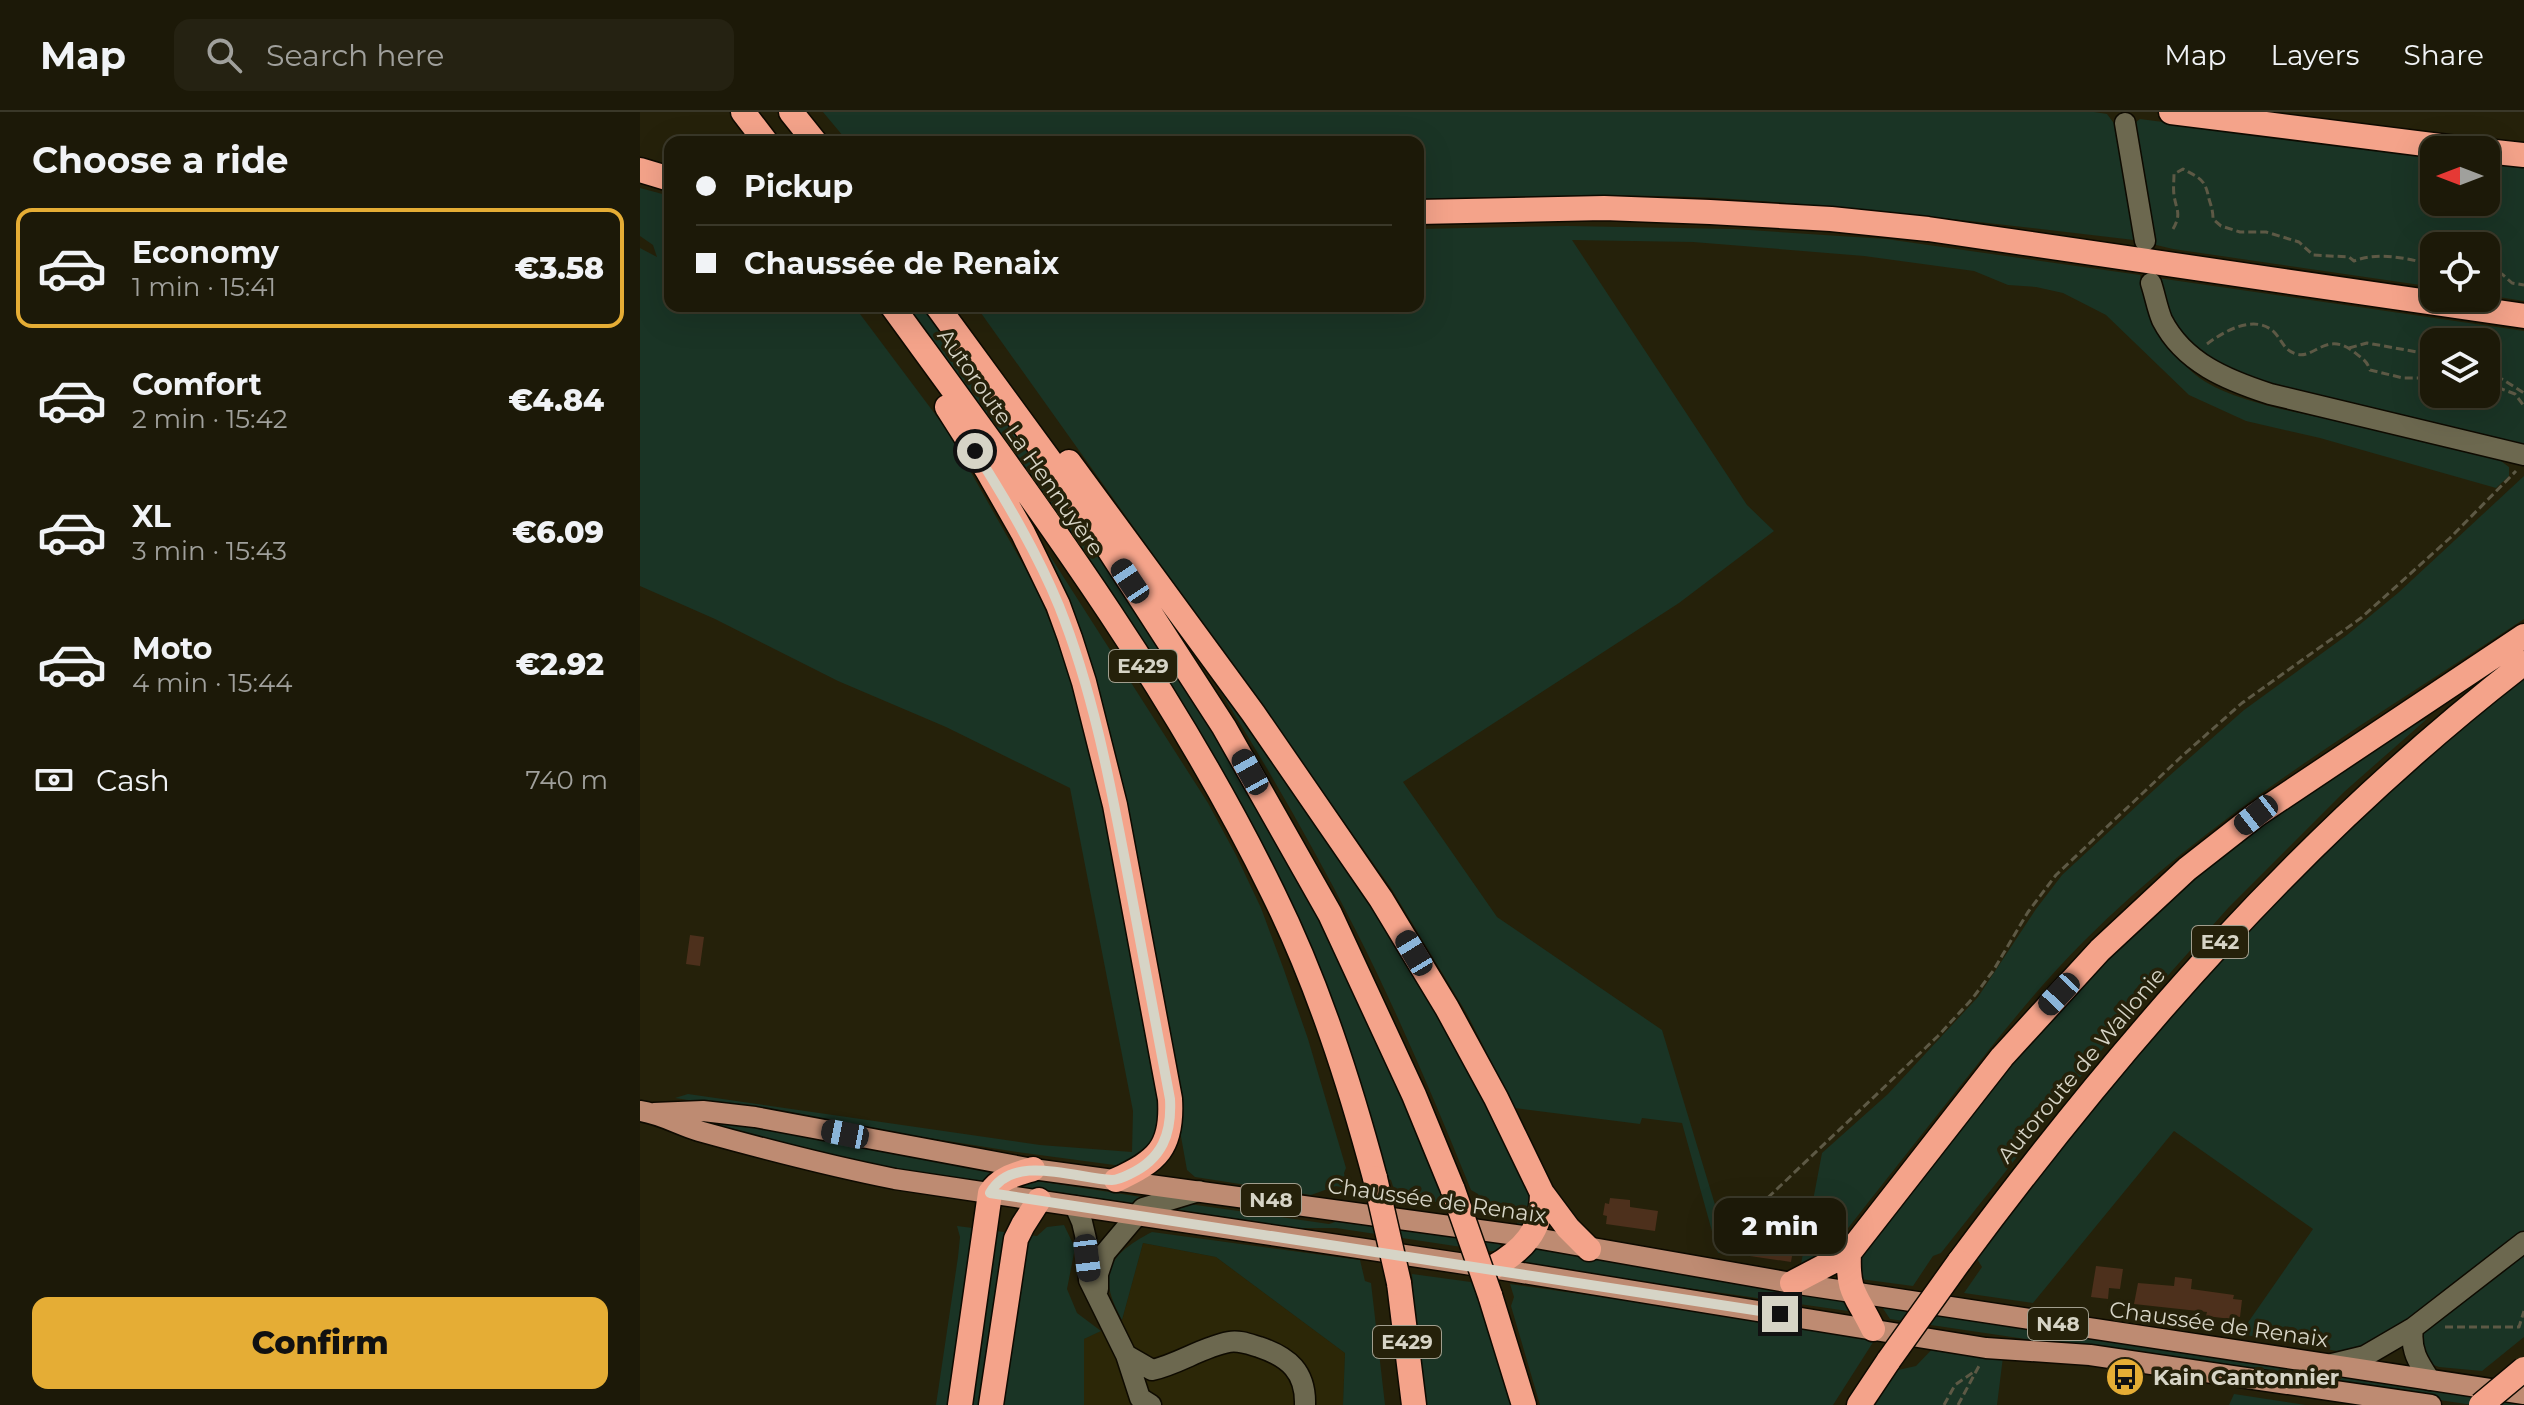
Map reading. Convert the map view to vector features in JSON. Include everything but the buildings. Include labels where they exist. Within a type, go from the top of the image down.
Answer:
[{"type":"highway","points":[[743,112],[761,136]]},
{"type":"highway","points":[[791,112],[810,136]]},
{"type":"highway","points":[[2171,112],[2420,143]]},
{"type":"highway","points":[[2500,152],[2524,155]]},
{"type":"highway","points":[[640,170],[664,177]]},
{"type":"highway","points":[[1424,212],[1604,208],[1831,219],[1943,231],[2524,316]]},
{"type":"highway","points":[[891,312],[899,342],[958,424],[1004,498],[1036,559],[1058,605],[1091,709],[1115,805],[1172,1120],[1156,1156],[1144,1168],[1116,1180]]},
{"type":"highway","name":"Autoroute La Hennuyère","points":[[893,312],[1033,499],[1099,599],[1194,747],[1275,896],[1339,1056],[1375,1178],[1399,1283],[1414,1404]]},
{"type":"highway","name":"Autoroute La Hennuyère","points":[[941,312],[1062,477],[1224,727],[1330,914],[1414,1095],[1453,1190],[1524,1405]]},
{"type":"highway","points":[[1014,411],[1054,441],[1332,826],[1381,899],[1447,1008],[1496,1098],[1542,1193],[1568,1228],[1589,1249]]},
{"type":"highway","points":[[1792,1283],[1849,1253],[2002,1057],[2100,950],[2187,869],[2279,799],[2524,636]]},
{"type":"highway","name":"Autoroute de Wallonie","points":[[1859,1405],[2030,1166],[2092,1088],[2218,943],[2364,798],[2429,740],[2524,663]]},
{"type":"highway","points":[[960,1405],[990,1193],[993,1187],[1008,1177],[1033,1169]]},
{"type":"highway","points":[[1492,1268],[1511,1258],[1530,1237],[1542,1212],[1542,1193]]},
{"type":"highway","points":[[991,1405],[1016,1239],[1039,1200]]},
{"type":"highway","points":[[1849,1253],[1848,1274],[1852,1292],[1873,1329]]},
{"type":"highway","points":[[2481,1405],[2524,1369]]},
{"type":"main road","name":"Chaussée de Renaix","points":[[647,1112],[703,1111],[755,1117],[1033,1169],[1344,1209],[1530,1237],[1792,1283],[2524,1394]]},
{"type":"main road","name":"Chaussée de Renaix","points":[[647,1112],[696,1130],[848,1170],[1492,1268],[1986,1348],[2090,1355],[2431,1405]]},
{"type":"street","points":[[2125,123],[2145,241]]},
{"type":"street","points":[[2151,283],[2162,319],[2176,340],[2198,363],[2229,380],[2270,394],[2524,455]]},
{"type":"street","points":[[1098,1301],[1098,1274],[1105,1253],[1143,1208],[1199,1191]]},
{"type":"street","points":[[1075,1206],[1086,1239],[1089,1280],[1126,1355],[1140,1398],[1151,1405]]},
{"type":"street","points":[[2332,1364],[2365,1356],[2413,1328],[2524,1242]]},
{"type":"street","points":[[2413,1328],[2411,1343],[2416,1359],[2430,1380]]},
{"type":"street","points":[[1126,1355],[1152,1370],[1169,1366],[1216,1345],[1233,1341],[1246,1343],[1273,1351],[1295,1366],[1302,1377],[1305,1405]]},
{"type":"path","points":[[2173,229],[2178,221],[2179,208],[2174,198],[2174,174],[2183,169],[2205,182],[2213,207],[2213,219],[2221,226],[2240,232],[2266,232],[2299,242],[2313,255],[2349,257],[2354,261],[2401,257],[2420,262]]},
{"type":"path","points":[[2500,274],[2512,283],[2524,285]]},
{"type":"path","points":[[2191,356],[2242,323],[2274,331],[2284,348],[2298,355],[2330,343],[2349,348],[2367,361],[2370,370],[2403,378],[2420,378]]},
{"type":"path","points":[[2349,348],[2367,343],[2420,352]]},
{"type":"path","points":[[2500,378],[2524,393]]},
{"type":"path","points":[[2500,388],[2515,394],[2524,406]]},
{"type":"path","points":[[1717,1271],[1737,1227],[1938,1036],[1972,999],[1993,971],[2028,912],[2056,875],[2242,703],[2361,618],[2450,538],[2524,462]]},
{"type":"path","points":[[2444,1327],[2519,1327],[2524,1311]]},
{"type":"path","points":[[1958,1405],[1986,1348]]},
{"type":"path","points":[[1944,1405],[1955,1385],[1977,1370]]},
{"type":"shaded area","points":[[1143,1243],[1216,1257],[1345,1353],[1343,1405],[1084,1405],[1084,1339],[1122,1320]]},
{"type":"green space","points":[[823,112],[2094,112],[2107,114],[2116,126],[2134,240],[1892,213],[1706,198],[1424,199],[1424,136],[843,136]]},
{"type":"green space","points":[[2140,119],[2420,155],[2420,216],[2500,216],[2500,163],[2524,166],[2524,301],[2500,297],[2500,232],[2420,232],[2420,285],[2152,244],[2131,126]]},
{"type":"green space","points":[[640,188],[664,194],[664,312],[858,312],[947,430],[1037,589],[1064,658],[1094,762],[1162,1128],[1154,1148],[1122,1166],[675,1098],[688,1094],[1040,1145],[1132,1152],[1133,1111],[1070,788],[946,727],[838,681],[715,619],[640,586],[640,248],[657,257],[653,245],[640,236]]},
{"type":"green space","points":[[1567,226],[1734,229],[1886,239],[2140,275],[2152,315],[2164,338],[2180,360],[2205,381],[2262,404],[2497,458],[2509,467],[2509,476],[2496,488],[2320,438],[2246,421],[2189,395],[2106,315],[2063,293],[2008,285],[1974,271],[1864,256],[1693,242],[1572,240],[1747,505],[1774,531],[1679,603],[1403,782],[1497,917],[1662,1030],[1726,1241],[1722,1252],[1718,1253],[1682,1123],[1642,1118],[1640,1124],[1515,1108],[1467,1014],[1391,888],[980,312],[1424,312],[1424,229]]},
{"type":"green space","points":[[2158,278],[2524,331],[2524,449],[2211,369],[2168,316]]},
{"type":"green space","points":[[907,312],[930,312],[1093,537],[1239,770],[1346,966],[1441,1183],[1442,1203],[1396,1196],[1391,1180],[1386,1178],[1285,896]]},
{"type":"green space","points":[[2524,476],[2524,619],[2296,769],[2186,850],[2134,894],[2037,991],[1845,1232],[1818,1256],[1801,1264],[1822,1153],[1888,1094],[1978,997],[2062,875],[2244,710],[2347,635],[2398,593]]},
{"type":"green space","points":[[1020,509],[1208,803],[1236,855],[1261,908],[1308,1039],[1346,1168],[1347,1188],[1336,1186],[1311,1195],[1195,1177],[1187,1170],[1119,791]]},
{"type":"green space","points":[[1186,637],[1395,932],[1535,1196],[1527,1227],[1518,1226],[1514,1212],[1484,1208],[1478,1194],[1471,1190],[1416,1057],[1354,927],[1274,780]]},
{"type":"green space","points":[[2524,678],[2524,1234],[2401,1327],[2365,1348],[2337,1351],[2240,1334],[2313,1229],[2174,1131],[2033,1303],[1964,1293],[1982,1267],[1977,1259],[2045,1164],[2187,996],[2375,805],[2448,739]]},
{"type":"green space","points":[[2428,718],[2344,792],[2229,907],[2105,1046],[1941,1253],[1933,1256],[1913,1286],[1860,1279],[1855,1265],[1863,1246],[2065,999],[2127,933],[2243,834],[2397,733]]},
{"type":"green space","points":[[673,1116],[1020,1170],[985,1184],[800,1150]]},
{"type":"green space","points":[[1031,1180],[1155,1199],[1133,1206],[1017,1189],[1018,1183]]},
{"type":"green space","points":[[1189,1204],[1329,1224],[1338,1221],[1495,1241],[1504,1248],[1488,1251],[1336,1228],[1283,1228],[1154,1210]]},
{"type":"green space","points":[[1064,1225],[1075,1248],[1067,1289],[1077,1313],[1101,1331],[1084,1339],[1084,1405],[936,1405],[958,1257],[960,1237],[957,1226],[1037,1236],[1047,1227]]},
{"type":"green space","points":[[1152,1232],[1360,1260],[1365,1281],[1371,1283],[1385,1405],[1343,1405],[1345,1353],[1216,1257],[1143,1243],[1122,1320],[1110,1290],[1111,1268],[1125,1249]]},
{"type":"green space","points":[[1531,1246],[1840,1295],[1848,1311],[1511,1263]]},
{"type":"green space","points":[[2524,1255],[2524,1337],[2482,1371],[2428,1363],[2421,1338],[2428,1326]]},
{"type":"green space","points":[[1412,1274],[1471,1282],[1483,1306],[1514,1405],[1423,1405],[1408,1290],[1413,1284]]},
{"type":"green space","points":[[1510,1284],[1877,1336],[1833,1405],[1540,1405],[1511,1306],[1514,1297]]},
{"type":"green space","points":[[1878,1301],[2524,1399],[2524,1405],[2473,1405],[1890,1319]]},
{"type":"green space","points":[[1936,1345],[2003,1357],[1997,1405],[1875,1405],[1898,1370],[1916,1366]]},
{"type":"green space","points":[[2234,1394],[2306,1405],[2229,1405]]},
{"type":"place","name":"Kain Cantonnier","points":[[2125,1377]]},
{"type":"route","points":[[975,451],[1043,572],[1058,605],[1084,682],[1115,805],[1172,1120],[1156,1156],[1144,1168],[1116,1180],[1033,1169],[1008,1177],[993,1187],[990,1193],[1780,1314]]}]
